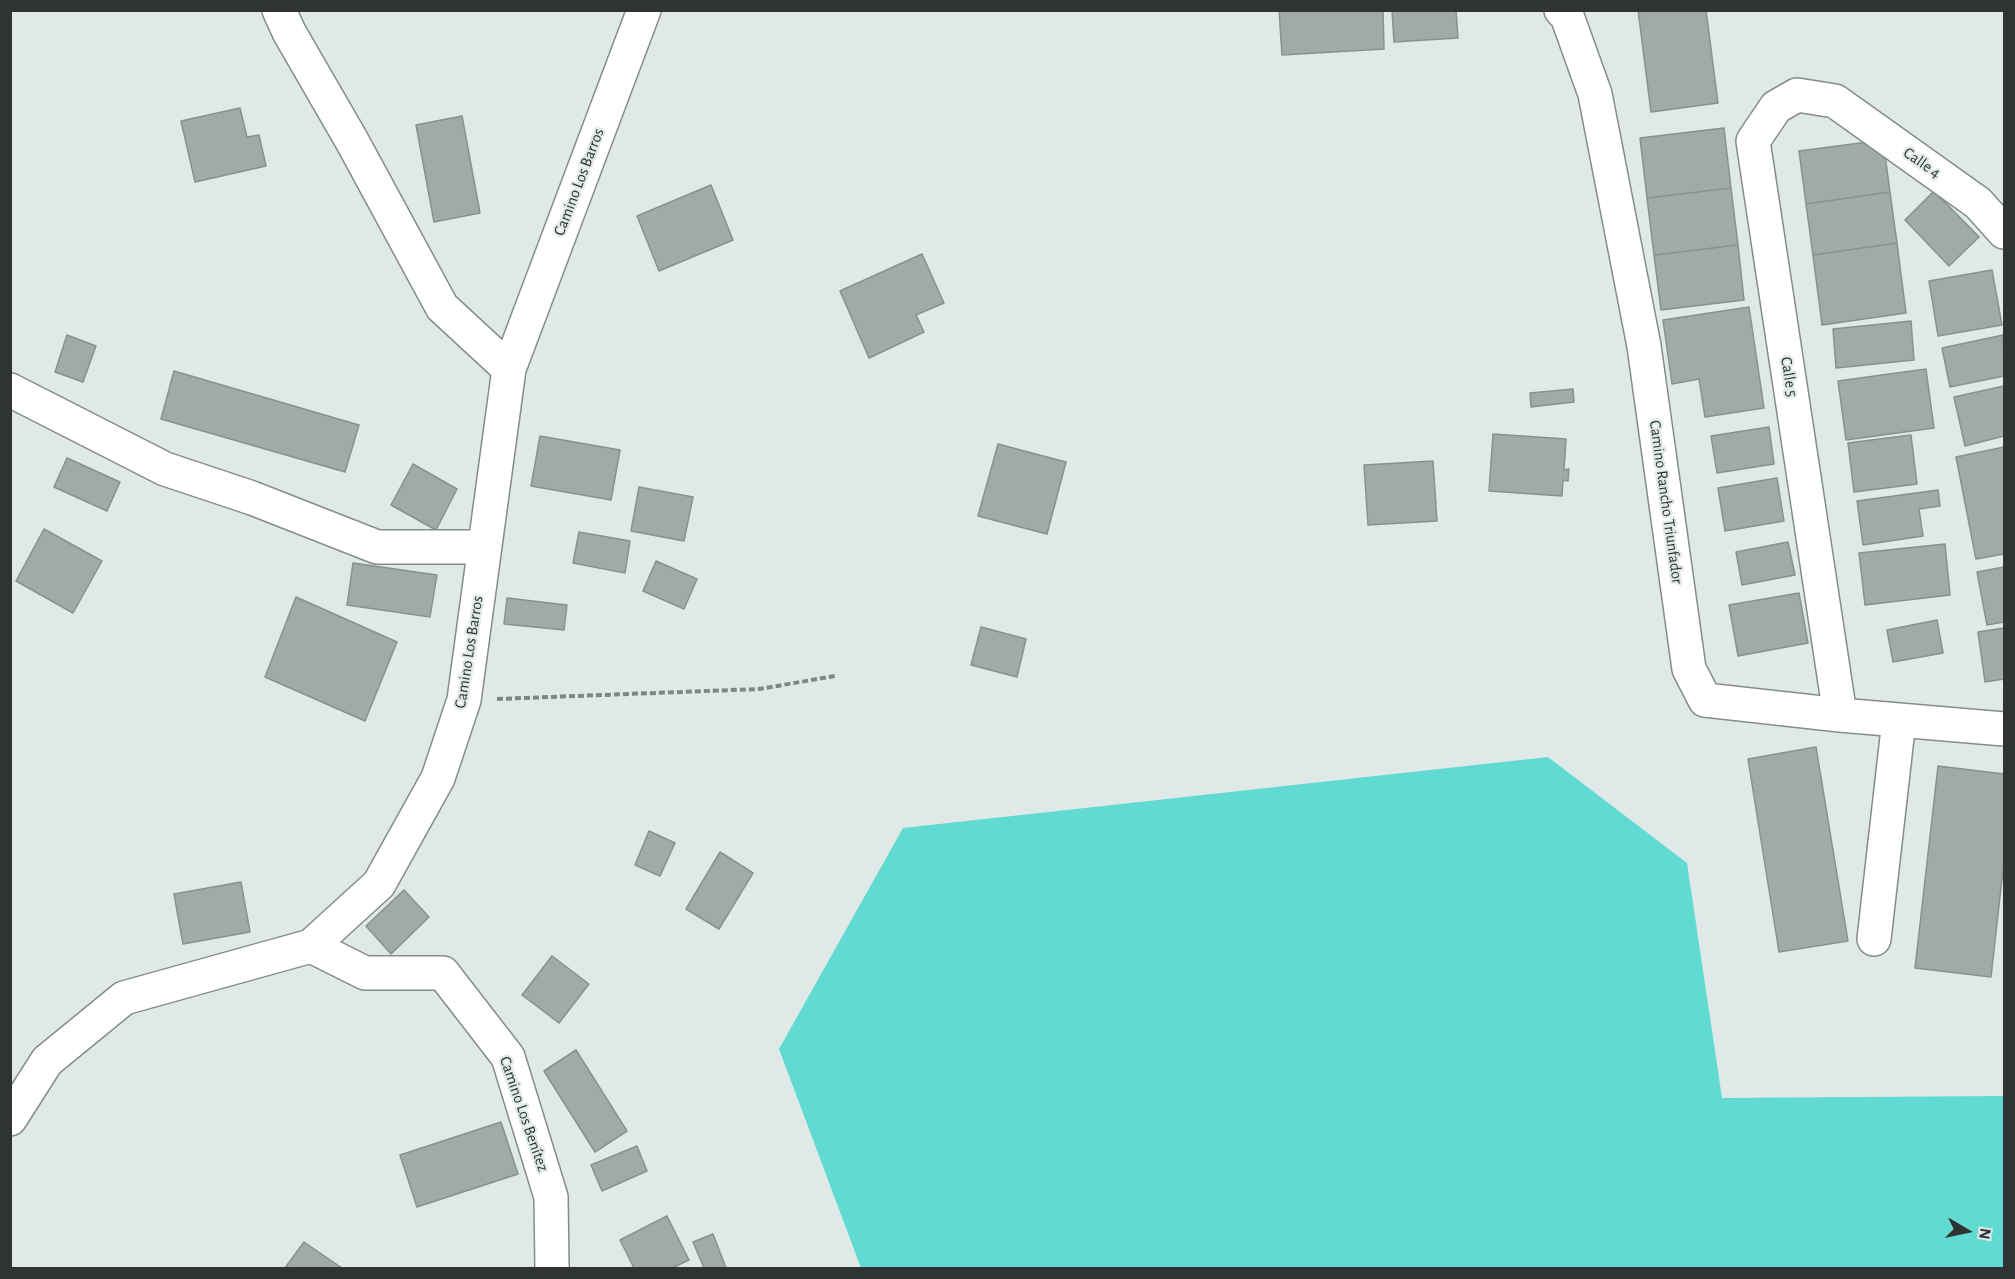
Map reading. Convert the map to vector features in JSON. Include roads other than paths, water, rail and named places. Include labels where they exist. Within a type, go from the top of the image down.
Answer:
[{"type":"street","points":[[279,10],[289,32],[352,141],[442,307],[508,369]]},
{"type":"street","name":"Camino Los Barros","points":[[10,1119],[47,1061],[124,998],[311,946],[379,884],[438,778],[464,700],[508,369],[644,10]]},
{"type":"street","name":"Camino Rancho Triunfador","points":[[1561,10],[1567,16],[1595,93],[1644,346],[1689,669],[1705,700],[1840,715],[2004,729]]},
{"type":"street","name":"Calle 5","points":[[1835,101],[1797,95],[1776,107],[1753,141],[1840,715]]},
{"type":"street","name":"Calle 4","points":[[1835,101],[1978,203],[2004,232]]},
{"type":"street","points":[[10,390],[165,469],[252,498],[377,547],[484,547]]},
{"type":"street","points":[[1874,939],[1899,720]]},
{"type":"street","name":"Camino Los Benítez","points":[[311,946],[365,973],[443,973],[508,1057],[551,1197],[552,1269]]}]
